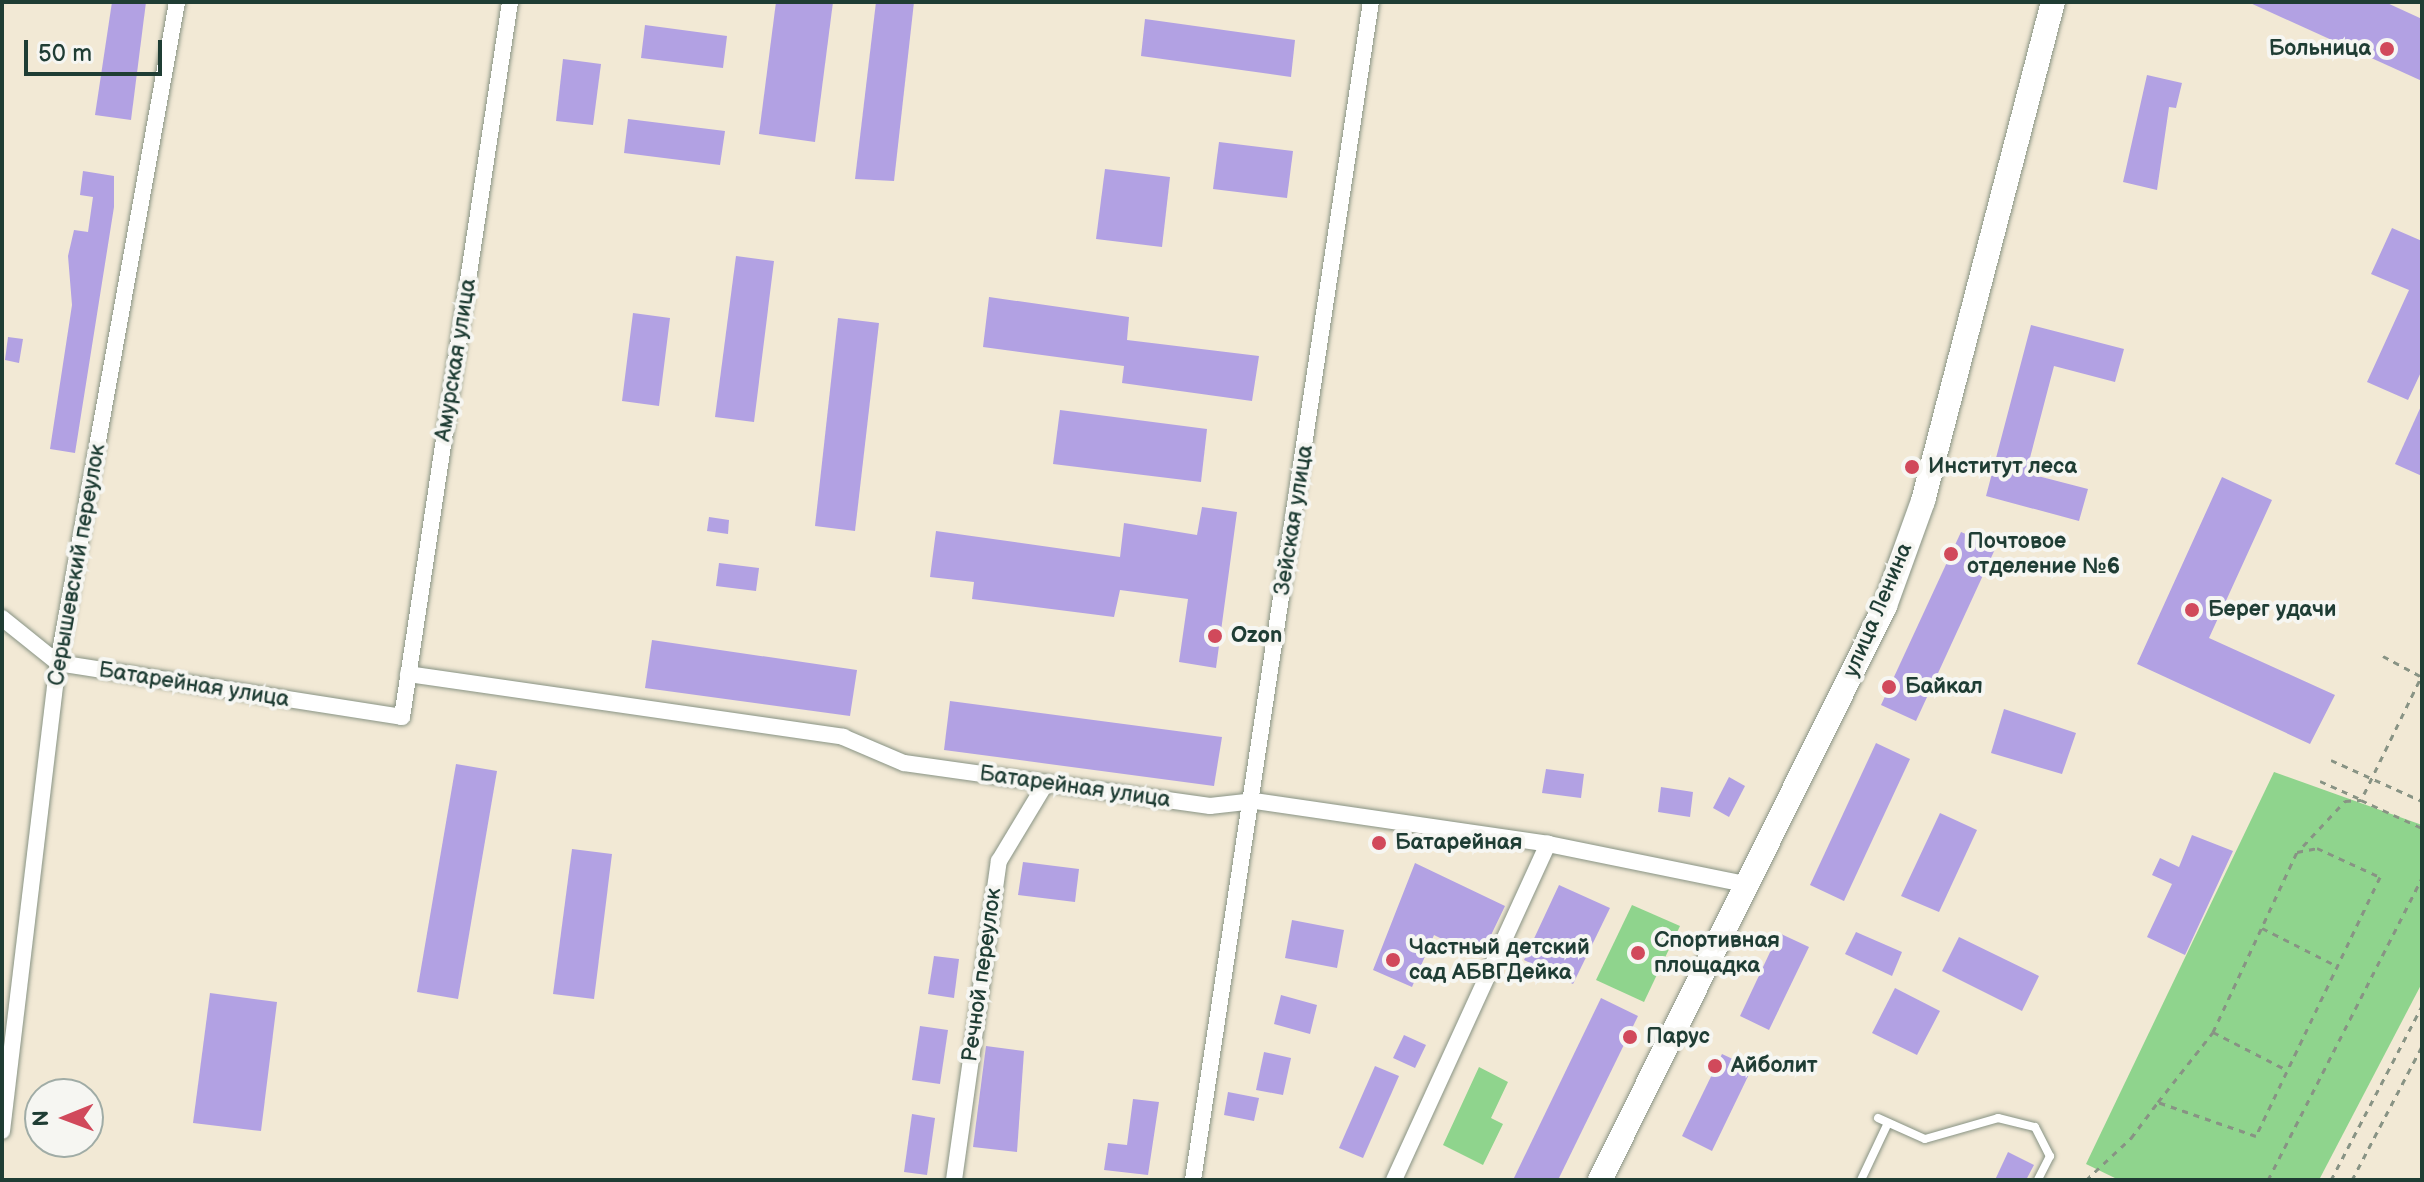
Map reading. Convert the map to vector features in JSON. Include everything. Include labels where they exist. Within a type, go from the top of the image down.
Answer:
[{"type":"main road","name":"улица Ленина","points":[[1600,1180],[1885,606],[1918,514],[2053,2]]},
{"type":"street","name":"Серышевский переулок","points":[[2,1131],[58,663],[177,2]]},
{"type":"street","name":"Амурская улица","points":[[402,717],[510,2]]},
{"type":"street","name":"Зейская улица","points":[[1193,1180],[1255,801],[1371,2]]},
{"type":"street","name":"Батарейная улица","points":[[2,618],[58,663],[402,717]]},
{"type":"street","name":"Батарейная улица","points":[[408,674],[843,737],[904,763],[1210,806],[1255,801],[1548,844],[1745,884]]},
{"type":"street","name":"Речной переулок","points":[[954,1180],[999,861],[1046,783]]},
{"type":"street","points":[[1394,1180],[1548,844]]},
{"type":"lane","points":[[1878,1118],[1925,1139],[1998,1118],[2035,1127],[2050,1156],[2038,1180]]},
{"type":"lane","points":[[1861,1180],[1888,1123]]},
{"type":"path","points":[[2364,794],[2422,676],[2383,656]]},
{"type":"path","points":[[2331,760],[2371,781],[2422,801]]},
{"type":"path","points":[[2320,781],[2422,828]]},
{"type":"path","points":[[2086,1180],[2158,1102],[2213,1032],[2297,852],[2345,801],[2361,800]]},
{"type":"path","points":[[2158,1102],[2256,1136],[2283,1068],[2380,877],[2317,848],[2297,852]]},
{"type":"path","points":[[2268,1180],[2422,878]]},
{"type":"path","points":[[2262,928],[2337,966]]},
{"type":"path","points":[[2331,1180],[2422,1006]]},
{"type":"path","points":[[2213,1032],[2283,1068]]},
{"type":"path","points":[[2352,1180],[2422,1046]]},
{"type":"green space","points":[[2274,772],[2422,825],[2422,983],[2319,1180],[2119,1180],[2086,1164]]},
{"type":"green space","name":"Спортивная площадка","points":[[1632,905],[1680,926],[1644,1002],[1596,980]]},
{"type":"green space","points":[[1479,1067],[1508,1082],[1491,1118],[1503,1124],[1483,1165],[1443,1145]]},
{"type":"building","points":[[112,2],[146,2],[131,120],[95,115]]},
{"type":"building","points":[[776,2],[833,2],[815,142],[759,134]]},
{"type":"building","points":[[876,2],[914,2],[894,181],[855,179]]},
{"type":"building","name":"Больница","points":[[2248,2],[2385,2],[2422,19],[2422,81]]},
{"type":"building","points":[[1145,19],[1295,40],[1291,77],[1141,56]]},
{"type":"building","points":[[645,25],[727,36],[723,68],[641,58]]},
{"type":"building","points":[[563,59],[601,64],[593,125],[556,121]]},
{"type":"building","points":[[2147,75],[2182,83],[2176,108],[2169,107],[2157,190],[2123,182]]},
{"type":"building","points":[[628,119],[725,131],[720,165],[624,153]]},
{"type":"building","points":[[1219,142],[1293,151],[1287,198],[1213,189]]},
{"type":"building","points":[[1105,169],[1170,177],[1162,247],[1096,239]]},
{"type":"building","points":[[83,171],[114,176],[114,207],[75,453],[50,449],[72,305],[68,256],[74,230],[88,232],[93,197],[80,195]]},
{"type":"building","points":[[2392,228],[2422,241],[2422,370],[2408,400],[2367,382],[2409,290],[2371,274]]},
{"type":"building","points":[[736,256],[774,261],[754,422],[715,417]]},
{"type":"building","points":[[989,297],[1129,317],[1127,340],[1259,356],[1252,401],[1122,383],[1124,366],[983,347]]},
{"type":"building","points":[[633,313],[670,318],[659,406],[622,401]]},
{"type":"building","points":[[838,318],[879,323],[855,531],[815,526]]},
{"type":"building","points":[[2031,325],[2124,349],[2115,382],[2054,366],[2026,473],[2088,489],[2079,521],[1986,496]]},
{"type":"building","points":[[8,337],[23,339],[19,363],[5,360]]},
{"type":"building","points":[[2422,404],[2422,476],[2395,464]]},
{"type":"building","points":[[1060,410],[1207,429],[1201,482],[1053,464]]},
{"type":"building","name":"Берег удачи","points":[[2222,477],[2272,500],[2209,638],[2335,695],[2310,744],[2137,664]]},
{"type":"building","points":[[1202,507],[1237,512],[1216,668],[1179,662],[1188,599],[1120,590],[1114,617],[972,599],[974,582],[930,577],[936,531],[1120,557],[1124,523],[1197,535]]},
{"type":"building","points":[[709,517],[729,520],[728,534],[707,531]]},
{"type":"building","points":[[1961,532],[1996,547],[1916,721],[1881,705]]},
{"type":"building","points":[[719,563],[759,568],[756,591],[716,586]]},
{"type":"building","points":[[652,640],[857,670],[850,716],[645,688]]},
{"type":"building","points":[[950,701],[1222,737],[1214,786],[944,750]]},
{"type":"building","points":[[2004,709],[2076,733],[2062,774],[1991,753]]},
{"type":"building","points":[[1876,743],[1910,759],[1844,901],[1810,885]]},
{"type":"building","points":[[456,764],[497,771],[458,999],[417,992]]},
{"type":"building","points":[[1546,769],[1584,774],[1581,798],[1542,793]]},
{"type":"building","points":[[1729,777],[1745,786],[1729,817],[1713,808]]},
{"type":"building","points":[[1661,787],[1693,792],[1690,817],[1658,812]]},
{"type":"building","points":[[1940,813],[1977,830],[1939,912],[1901,896]]},
{"type":"building","points":[[2192,835],[2233,851],[2185,955],[2147,937],[2172,884],[2152,875],[2160,858],[2179,867]]},
{"type":"building","points":[[572,849],[612,854],[594,999],[553,994]]},
{"type":"building","points":[[1023,862],[1079,869],[1075,902],[1018,895]]},
{"type":"building","points":[[1415,863],[1505,906],[1480,958],[1434,935],[1412,987],[1373,970]]},
{"type":"building","points":[[1559,885],[1610,908],[1573,984],[1524,960]]},
{"type":"building","points":[[1292,920],[1344,930],[1337,968],[1285,958]]},
{"type":"building","points":[[1856,932],[1902,952],[1892,976],[1845,954]]},
{"type":"building","points":[[1779,933],[1809,947],[1769,1030],[1740,1016]]},
{"type":"building","points":[[1959,937],[2039,976],[2022,1011],[1942,971]]},
{"type":"building","points":[[934,956],[959,959],[954,998],[928,994]]},
{"type":"building","points":[[1895,988],[1940,1011],[1917,1055],[1872,1033]]},
{"type":"building","points":[[210,993],[277,1002],[261,1131],[193,1123]]},
{"type":"building","points":[[1281,995],[1317,1005],[1310,1034],[1274,1024]]},
{"type":"building","points":[[1601,998],[1638,1016],[1558,1180],[1513,1180]]},
{"type":"building","points":[[920,1026],[948,1030],[940,1084],[912,1080]]},
{"type":"building","points":[[1404,1035],[1426,1045],[1415,1068],[1393,1058]]},
{"type":"building","points":[[986,1046],[1024,1051],[1017,1152],[973,1147]]},
{"type":"building","points":[[1264,1052],[1291,1058],[1283,1095],[1256,1090]]},
{"type":"building","points":[[1722,1054],[1752,1068],[1712,1151],[1682,1136]]},
{"type":"building","points":[[1375,1066],[1399,1076],[1363,1158],[1339,1148]]},
{"type":"building","points":[[1228,1092],[1259,1098],[1254,1121],[1224,1115]]},
{"type":"building","points":[[1133,1099],[1159,1102],[1148,1175],[1104,1170],[1108,1143],[1127,1145]]},
{"type":"building","points":[[912,1114],[935,1118],[927,1175],[904,1172]]},
{"type":"building","points":[[2008,1152],[2034,1165],[2026,1180],[1995,1180]]},
{"type":"place","name":"Больница","points":[[2387,49]]},
{"type":"place","name":"Институт леса","points":[[1912,467]]},
{"type":"place","name":"Почтовое отделение №6","points":[[1951,554]]},
{"type":"place","name":"Берег удачи","points":[[2192,610]]},
{"type":"place","name":"Ozon","points":[[1215,636]]},
{"type":"place","name":"Байкал","points":[[1889,687]]},
{"type":"place","name":"Батарейная","points":[[1379,843]]},
{"type":"place","name":"Спортивная площадка","points":[[1638,953]]},
{"type":"place","name":"Частный детский сад АБВГДейка","points":[[1393,960]]},
{"type":"place","name":"Парус","points":[[1630,1037]]},
{"type":"place","name":"Айболит","points":[[1715,1066]]}]
